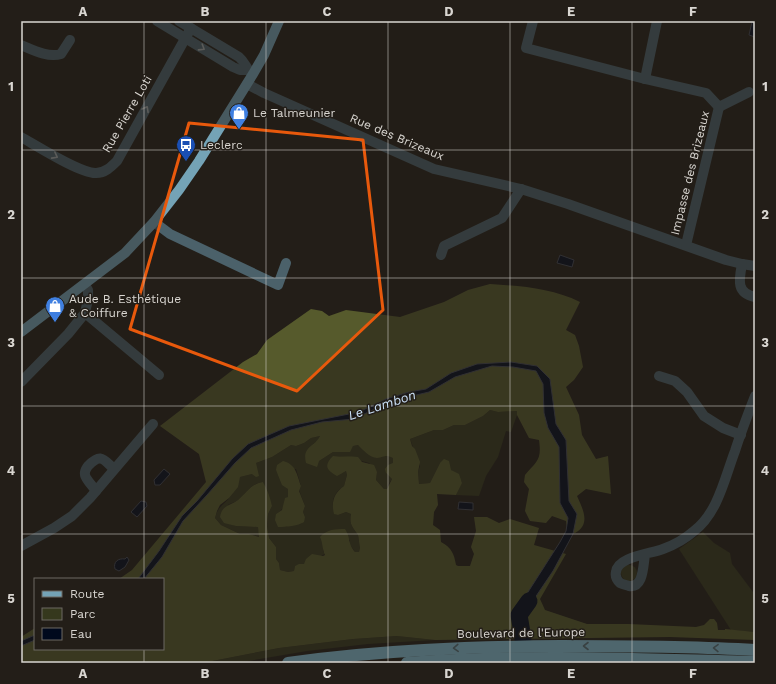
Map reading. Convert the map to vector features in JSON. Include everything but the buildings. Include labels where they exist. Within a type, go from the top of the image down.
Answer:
[{"type":"highway","name":"Boulevard de l'Europe","points":[[288,663],[359,654],[478,647],[640,646],[755,650]]},
{"type":"highway","points":[[407,663],[481,659],[579,658],[755,662]]},
{"type":"main road","points":[[21,332],[85,285],[125,253],[154,222],[199,161],[247,84],[250,72],[264,55],[279,21]]},
{"type":"street","points":[[157,21],[233,67],[250,72]]},
{"type":"street","points":[[179,21],[239,57],[244,61],[250,72]]},
{"type":"street","points":[[532,21],[526,48],[645,79],[706,93],[719,107],[749,92]]},
{"type":"street","points":[[645,79],[657,21]]},
{"type":"street","name":"Rue Pierre Loti","points":[[21,137],[85,172],[97,174],[106,171],[117,161],[191,28]]},
{"type":"street","points":[[21,45],[47,55],[55,56],[61,54],[70,40]]},
{"type":"street","name":"Rue des Brizeaux","points":[[247,84],[434,169],[521,189],[742,264],[755,266]]},
{"type":"street","name":"Impasse des Brizeaux","points":[[686,245],[719,107]]},
{"type":"street","points":[[441,255],[444,246],[502,218],[521,189]]},
{"type":"street","points":[[154,222],[170,234],[278,285],[286,263]]},
{"type":"street","points":[[742,264],[739,282],[742,290],[746,295],[755,297]]},
{"type":"street","points":[[21,382],[68,334],[85,314],[88,290],[85,285]]},
{"type":"street","points":[[85,314],[159,376]]},
{"type":"street","points":[[659,376],[675,381],[679,384],[704,416],[723,428],[741,435]]},
{"type":"street","points":[[645,555],[685,538],[706,520],[713,509],[721,489],[755,396]]},
{"type":"street","points":[[21,546],[72,516],[96,491],[153,424]]},
{"type":"street","points":[[96,491],[85,477],[84,473],[86,469],[95,459],[98,458],[102,459],[114,469]]},
{"type":"highlighted area","points":[[189,123],[363,140],[383,310],[297,391],[130,329]]},
{"type":"green space","points":[[490,284],[525,287],[547,291],[569,297],[580,302],[566,330],[575,335],[579,346],[583,367],[574,380],[566,387],[579,415],[582,435],[596,459],[608,456],[611,494],[586,489],[577,496],[583,511],[584,521],[580,530],[575,533],[567,531],[566,521],[552,516],[546,523],[530,521],[525,511],[529,489],[524,482],[525,475],[538,460],[540,447],[539,440],[529,438],[517,415],[517,411],[498,412],[490,410],[483,416],[465,425],[454,425],[443,430],[434,430],[410,439],[420,462],[418,472],[419,484],[430,483],[440,463],[444,459],[449,461],[451,470],[459,474],[462,483],[456,495],[437,494],[438,505],[434,512],[433,525],[440,530],[441,542],[452,552],[456,565],[470,566],[474,554],[471,547],[476,531],[474,517],[487,517],[499,523],[510,519],[539,528],[534,545],[566,554],[540,599],[545,610],[587,624],[696,627],[704,625],[710,619],[714,619],[717,623],[718,630],[725,629],[755,632],[755,640],[670,637],[435,640],[397,636],[353,639],[279,648],[202,663],[21,663],[21,637],[34,629],[34,650],[164,650],[164,578],[120,578],[132,570],[206,482],[199,454],[160,426],[243,362],[257,354],[267,340],[311,309],[322,311],[329,316],[346,310],[400,317],[444,302],[468,290]],"holes":[[[320,436],[318,440],[307,450],[305,457],[306,463],[317,467],[319,461],[333,452],[350,452],[353,446],[358,445],[374,458],[387,456],[393,458],[393,463],[388,465],[385,469],[386,473],[392,479],[387,489],[384,489],[376,480],[377,472],[374,465],[362,462],[358,457],[333,456],[327,465],[329,470],[337,476],[346,471],[347,475],[344,486],[334,498],[334,514],[338,515],[346,512],[351,514],[351,523],[358,535],[360,548],[359,552],[355,552],[353,549],[345,529],[332,530],[326,532],[320,537],[325,555],[312,554],[306,559],[304,564],[299,564],[295,566],[294,571],[288,572],[280,570],[279,563],[276,559],[276,547],[269,538],[267,526],[268,514],[272,506],[263,482],[255,485],[238,500],[224,508],[220,517],[224,523],[236,526],[258,527],[259,537],[249,534],[240,534],[221,525],[215,518],[220,505],[229,498],[238,487],[240,477],[252,474],[256,477],[259,476],[256,463],[272,457],[291,445],[296,446],[311,438]]]},
{"type":"green space","points":[[490,410],[498,412],[517,411],[517,415],[511,432],[506,431],[498,457],[486,476],[479,496],[456,495],[462,482],[451,470],[440,463],[430,483],[419,484],[418,472],[420,466],[410,439],[434,430],[443,430],[454,425],[465,425],[483,416]]},
{"type":"green space","points":[[320,436],[317,442],[313,444],[319,461],[333,452],[349,452],[353,446],[358,445],[376,458],[387,455],[393,457],[394,463],[386,473],[392,479],[387,489],[384,489],[376,480],[377,472],[369,463],[347,457],[333,456],[342,473],[346,471],[347,475],[344,486],[335,495],[333,501],[335,514],[338,515],[346,512],[351,514],[351,523],[358,535],[360,548],[359,552],[355,552],[349,543],[350,540],[323,545],[323,551],[325,554],[304,564],[295,566],[294,571],[288,572],[280,570],[279,563],[276,559],[276,547],[269,538],[267,526],[268,514],[272,506],[263,482],[254,485],[237,501],[228,505],[224,522],[236,526],[258,527],[260,537],[249,534],[240,534],[221,525],[215,518],[219,509],[232,493],[240,477],[252,474],[256,463],[272,457],[291,445],[296,446],[311,438]],"holes":[[[296,469],[301,486],[299,490],[305,506],[303,512],[305,517],[301,524],[286,527],[276,514],[283,508],[285,499],[288,497],[288,489],[276,470]]]},
{"type":"green space","points":[[283,461],[291,465],[297,474],[301,486],[299,491],[305,506],[303,512],[305,517],[304,522],[299,524],[278,527],[275,520],[276,514],[282,510],[285,498],[288,497],[288,489],[282,485],[276,470],[277,465]]},
{"type":"green space","points":[[703,532],[714,543],[730,553],[732,564],[753,592],[755,591],[755,632],[731,630],[679,549]]},
{"type":"green space","points":[[629,565],[635,567],[637,573],[635,579],[629,581],[623,579],[621,573],[623,567]]},
{"type":"green space","points":[[398,636],[435,640],[368,644],[307,651],[237,663],[202,663],[279,648],[353,639]]},
{"type":"water","points":[[752,22],[755,23],[755,37],[749,35]]},
{"type":"water","points":[[560,255],[574,260],[572,267],[557,263]]},
{"type":"water","points":[[511,362],[537,366],[550,379],[556,424],[566,440],[569,501],[577,514],[573,534],[553,571],[520,620],[514,620],[521,603],[560,542],[566,531],[568,518],[560,503],[559,447],[548,428],[544,413],[543,384],[536,371],[513,367],[492,366],[455,377],[429,392],[391,401],[354,419],[322,422],[291,430],[251,448],[235,463],[183,521],[162,557],[145,578],[139,578],[182,516],[197,501],[232,459],[248,444],[289,426],[359,412],[386,399],[409,392],[426,389],[451,373],[477,364]]},
{"type":"water","points":[[164,469],[170,474],[160,485],[155,485],[154,480]]},
{"type":"water","points":[[141,501],[146,502],[147,506],[137,517],[131,512]]},
{"type":"water","points":[[459,502],[473,503],[473,510],[458,509]]},
{"type":"water","points":[[127,557],[129,560],[125,567],[119,571],[115,569],[115,564],[117,561]]},
{"type":"water","points":[[34,635],[34,640],[21,646],[21,641]]},
{"type":"waterway","name":"Le Lambon","points":[[523,639],[519,615],[529,601]]},
{"type":"place","name":"Le Talmeunier","points":[[239,130]]},
{"type":"place","name":"Leclerc","points":[[186,162]]},
{"type":"place","name":"Aude B. Esthétique & Coiffure","points":[[55,323]]}]
